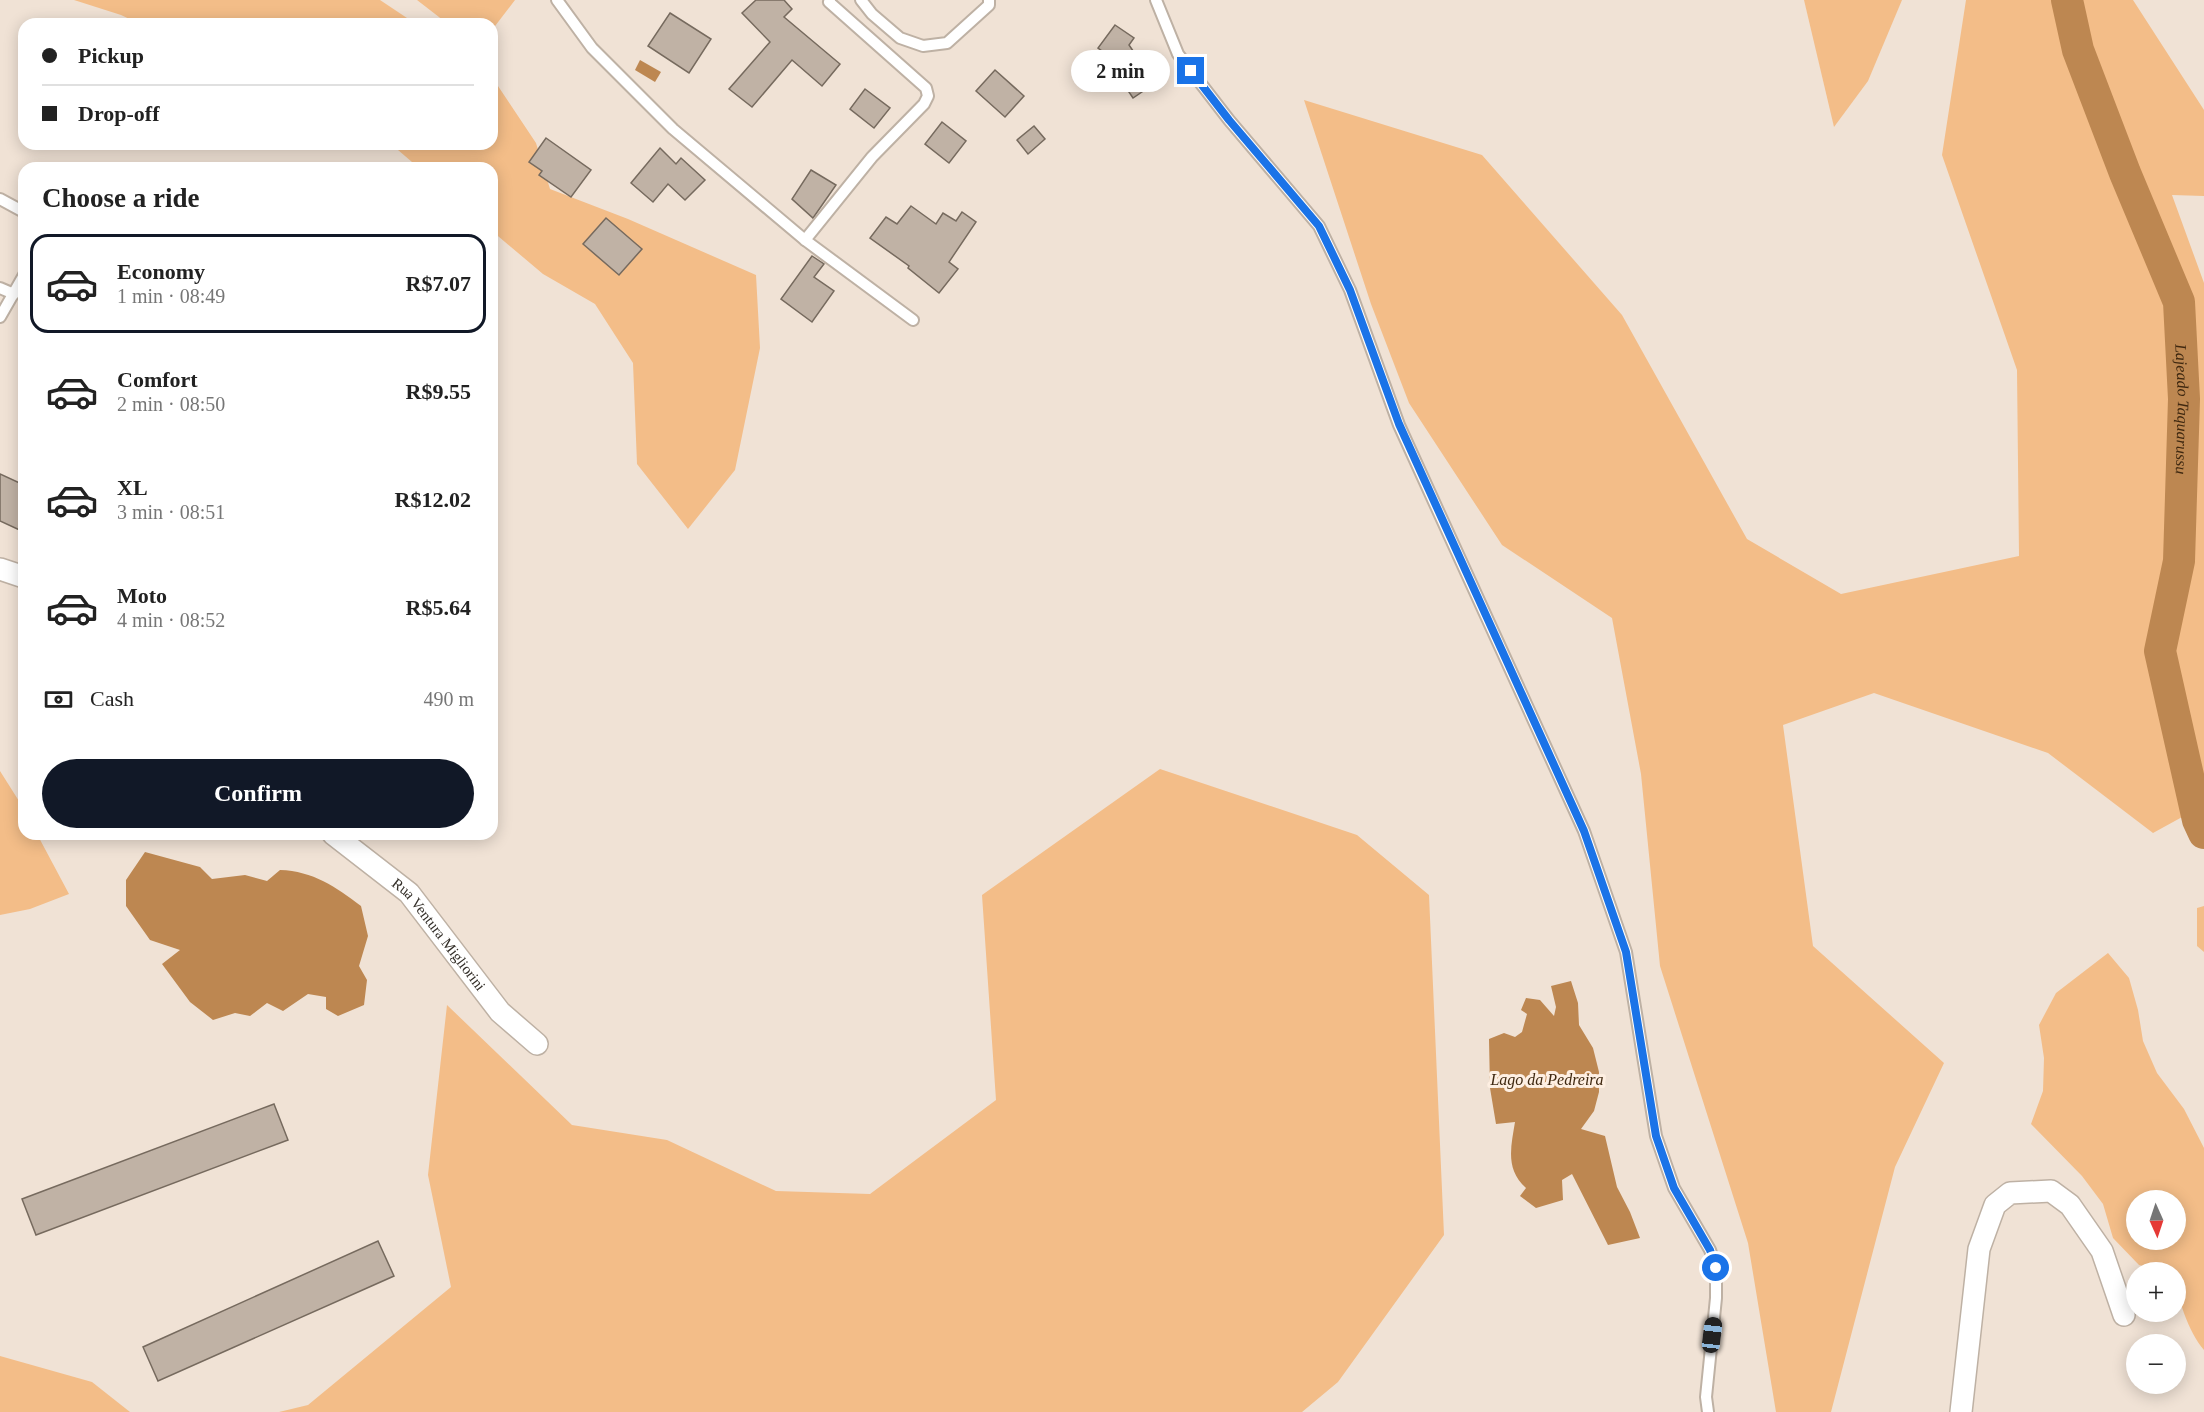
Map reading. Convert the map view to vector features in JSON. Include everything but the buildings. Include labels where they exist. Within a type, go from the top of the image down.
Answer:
[{"type":"street","points":[[0,569],[18,575]]},
{"type":"street","name":"Rua Ventura Migliorini","points":[[341,840],[409,893],[501,1012],[537,1044]]},
{"type":"street","points":[[1961,1412],[1979,1250],[1995,1205],[2010,1193],[2051,1191],[2070,1205],[2102,1251],[2124,1315]]},
{"type":"lane","points":[[557,0],[592,48],[673,129],[805,240],[913,320]]},
{"type":"lane","points":[[805,240],[872,157],[924,104],[928,96],[926,88],[830,0]]},
{"type":"lane","points":[[861,0],[872,14],[900,38],[923,46],[947,43],[989,5],[989,0]]},
{"type":"lane","points":[[1156,0],[1178,54],[1229,120],[1319,226],[1350,290],[1399,424],[1584,831],[1626,952],[1656,1136],[1674,1188],[1710,1250],[1716,1268],[1716,1299],[1706,1396],[1708,1412]]},
{"type":"lane","points":[[0,199],[18,209]]},
{"type":"lane","points":[[0,317],[18,286]]},
{"type":"lane","points":[[0,288],[14,294]]},
{"type":"shaded area","points":[[74,0],[380,0],[407,18],[127,18]]},
{"type":"shaded area","points":[[417,0],[515,0],[498,22],[498,18],[440,18]]},
{"type":"shaded area","points":[[1804,0],[1902,0],[1868,81],[1834,127]]},
{"type":"shaded area","points":[[1966,0],[2133,0],[2204,110],[2204,196],[2172,195],[2204,283],[2204,805],[2153,833],[2048,753],[1874,693],[1783,725],[1813,946],[1944,1063],[1895,1167],[1831,1412],[1776,1412],[1748,1243],[1660,966],[1641,774],[1612,618],[1502,545],[1409,403],[1371,304],[1304,100],[1482,155],[1622,315],[1747,539],[1841,594],[2019,556],[2017,370],[1942,155]]},
{"type":"shaded area","points":[[498,86],[536,143],[550,189],[628,219],[756,275],[760,348],[735,470],[688,529],[637,464],[633,363],[595,304],[543,274],[498,236],[498,162],[412,162],[398,150],[498,150]]},
{"type":"shaded area","points":[[1160,769],[1357,835],[1429,895],[1444,1235],[1338,1382],[1302,1412],[279,1412],[308,1405],[451,1287],[428,1175],[447,1005],[572,1125],[667,1140],[776,1191],[870,1194],[996,1100],[982,895]]},
{"type":"shaded area","points":[[0,771],[18,800],[18,840],[40,840],[69,894],[30,909],[0,915]]},
{"type":"shaded area","points":[[2204,906],[2204,952],[2197,946],[2197,908]]},
{"type":"shaded area","points":[[2108,953],[2129,978],[2138,1010],[2143,1041],[2157,1073],[2184,1109],[2204,1148],[2204,1350],[2186,1318],[2186,1262],[2136,1262],[2113,1238],[2103,1204],[2082,1176],[2031,1124],[2043,1091],[2044,1058],[2039,1025],[2056,993]]},
{"type":"shaded area","points":[[0,1356],[92,1382],[130,1412],[0,1412]]},
{"type":"water","points":[[640,60],[661,72],[655,82],[635,70]]},
{"type":"water","points":[[145,852],[200,867],[212,879],[245,875],[267,881],[280,870],[292,871],[324,881],[342,892],[361,906],[368,936],[359,966],[367,980],[364,1005],[338,1016],[326,1009],[326,997],[308,994],[283,1011],[267,1003],[250,1016],[235,1013],[213,1020],[190,1002],[162,964],[180,950],[150,940],[126,906],[126,880]]},
{"type":"water","name":"Lago da Pedreira","points":[[1571,981],[1578,1003],[1579,1025],[1593,1048],[1599,1072],[1599,1092],[1594,1111],[1581,1129],[1605,1136],[1617,1187],[1640,1238],[1608,1245],[1572,1174],[1562,1180],[1563,1200],[1536,1208],[1520,1196],[1526,1188],[1519,1181],[1512,1165],[1511,1149],[1515,1122],[1496,1124],[1490,1088],[1489,1039],[1504,1033],[1515,1037],[1522,1032],[1527,1014],[1521,1010],[1526,998],[1540,1000],[1554,1016],[1556,1007],[1551,986]]},
{"type":"waterway","name":"Lajeado Taquarussu","points":[[2067,0],[2078,50],[2125,173],[2179,302],[2184,399],[2179,561],[2160,651],[2198,820],[2204,833]]},
{"type":"route","points":[[1191,71],[1229,120],[1319,226],[1350,290],[1399,424],[1584,831],[1626,952],[1656,1136],[1674,1188],[1710,1250],[1716,1268]]}]
